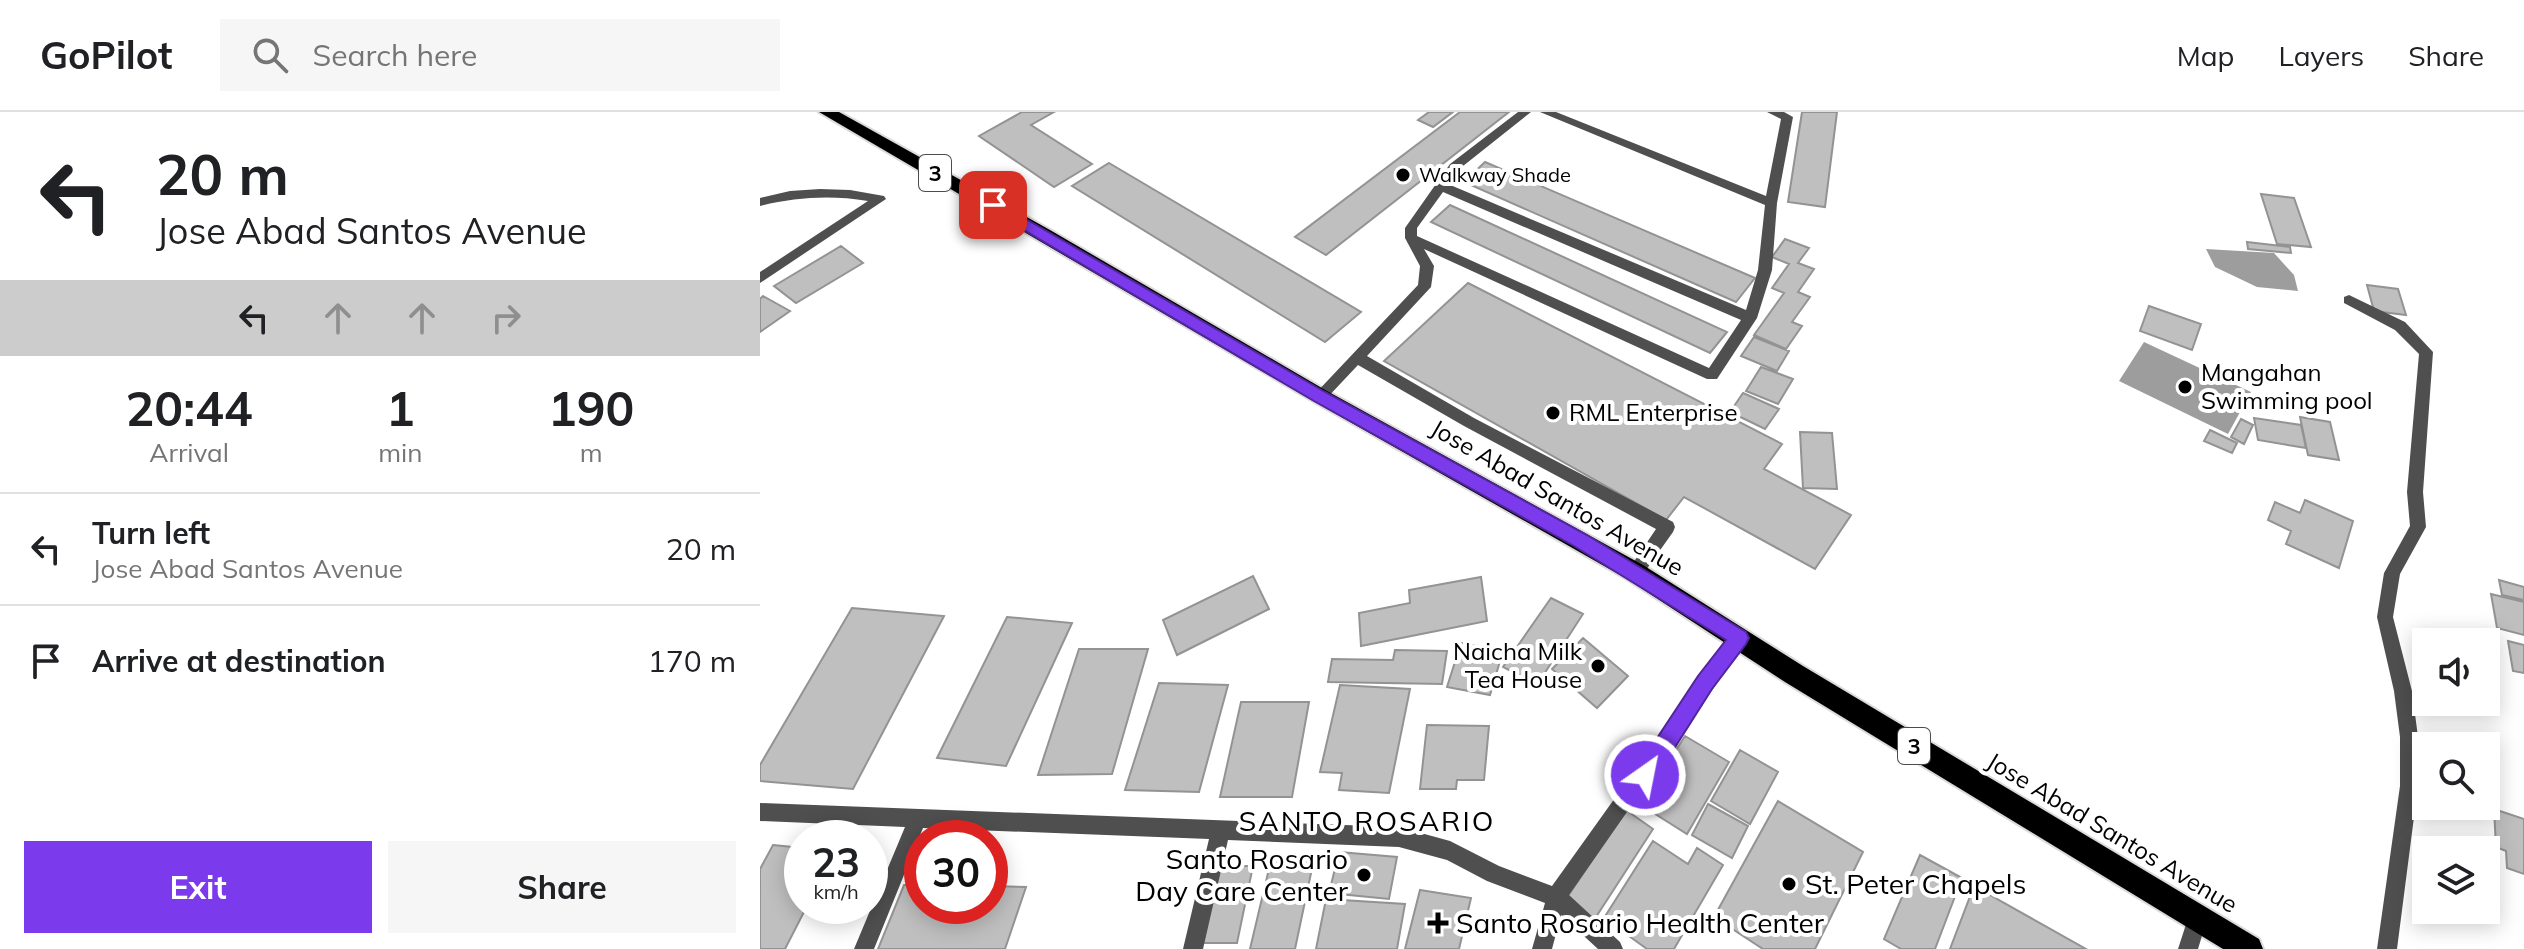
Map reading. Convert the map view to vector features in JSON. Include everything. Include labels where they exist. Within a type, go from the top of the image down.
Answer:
[{"type":"highway","name":"Jose Abad Santos Avenue","points":[[827,112],[1044,234],[1320,396],[1635,572],[2249,949]]},
{"type":"street","points":[[1320,396],[1424,287],[1427,266],[1411,238],[1411,228],[1439,185],[1454,167],[1525,112]]},
{"type":"street","points":[[1546,112],[1771,203]]},
{"type":"street","points":[[1411,238],[1712,375],[1750,318],[1765,270],[1771,203],[1787,117],[1773,112]]},
{"type":"street","points":[[1439,185],[1750,318]]},
{"type":"street","points":[[760,202],[778,196],[845,191],[880,199],[760,278]]},
{"type":"street","points":[[2349,300],[2400,326],[2426,352],[2415,492],[2418,527],[2392,573],[2385,617],[2403,691],[2409,737],[2409,786],[2387,949]]},
{"type":"street","points":[[1358,358],[1469,422],[1667,527],[1635,572]]},
{"type":"street","points":[[1542,949],[1556,897],[1739,638]]},
{"type":"street","points":[[760,812],[1399,837],[1450,851],[1494,874],[1556,897],[1613,949]]},
{"type":"street","points":[[864,949],[918,818]]},
{"type":"street","points":[[1193,949],[1221,830]]},
{"type":"street","points":[[2188,949],[2197,919]]},
{"type":"shaded area","points":[[2206,249],[2274,253],[2294,275],[2298,291],[2257,287],[2215,267]]},
{"type":"shaded area","name":"Mangahan Swimming pool","points":[[2144,342],[2251,392],[2228,434],[2119,381]]},
{"type":"building","points":[[1022,112],[1054,112],[1031,125],[1092,164],[1054,187],[979,136]]},
{"type":"building","points":[[1429,112],[1453,112],[1433,127],[1418,120]]},
{"type":"building","name":"Walkway Shade","points":[[1460,112],[1509,112],[1326,255],[1295,237]]},
{"type":"building","points":[[1802,112],[1837,112],[1825,207],[1788,202]]},
{"type":"building","points":[[1485,162],[1755,278],[1736,302],[1464,182]]},
{"type":"building","points":[[1109,163],[1361,312],[1325,342],[1072,186]]},
{"type":"building","points":[[2261,194],[2294,198],[2311,247],[2277,244]]},
{"type":"building","points":[[1450,205],[1727,332],[1710,353],[1431,222]]},
{"type":"building","points":[[1785,239],[1809,248],[1798,263],[1814,269],[1798,292],[1810,297],[1792,322],[1802,326],[1786,349],[1754,335],[1784,293],[1772,288],[1789,264],[1772,257]]},
{"type":"building","points":[[2247,242],[2290,247],[2291,253],[2248,249]]},
{"type":"building","points":[[841,246],[863,263],[796,303],[774,286]]},
{"type":"building","points":[[1468,283],[1782,444],[1764,469],[1851,515],[1815,569],[1684,497],[1666,520],[1384,361]]},
{"type":"building","points":[[2367,285],[2398,289],[2406,315],[2374,311]]},
{"type":"building","points":[[763,296],[790,311],[760,332],[760,299]]},
{"type":"building","points":[[2149,306],[2201,324],[2192,350],[2140,331]]},
{"type":"building","points":[[1754,337],[1789,351],[1777,371],[1741,356]]},
{"type":"building","points":[[1761,367],[1793,379],[1778,404],[1746,391]]},
{"type":"building","points":[[1743,393],[1779,409],[1765,429],[1730,412]]},
{"type":"building","points":[[2300,417],[2330,422],[2339,460],[2308,455]]},
{"type":"building","points":[[2254,418],[2301,425],[2306,448],[2258,440]]},
{"type":"building","points":[[2241,419],[2253,425],[2244,444],[2231,437]]},
{"type":"building","points":[[2210,430],[2237,443],[2232,453],[2204,441]]},
{"type":"building","points":[[1800,432],[1832,433],[1837,489],[1803,488]]},
{"type":"building","points":[[2305,500],[2353,521],[2339,568],[2286,544],[2291,531],[2268,520],[2275,502],[2300,513]]},
{"type":"building","points":[[1253,576],[1269,609],[1177,655],[1163,620]]},
{"type":"building","points":[[1481,577],[1487,621],[1361,646],[1359,613],[1410,603],[1409,590]]},
{"type":"building","points":[[2499,580],[2524,587],[2524,600],[2502,595]]},
{"type":"building","points":[[2491,594],[2524,602],[2524,635],[2497,628]]},
{"type":"building","points":[[1551,598],[1583,614],[1537,685],[1503,667]]},
{"type":"building","points":[[852,608],[944,616],[853,789],[760,781],[760,765]]},
{"type":"building","points":[[1007,617],[1072,623],[1006,766],[937,758]]},
{"type":"building","points":[[1583,638],[1628,676],[1597,708],[1552,669]]},
{"type":"building","points":[[2508,641],[2524,645],[2524,673],[2513,671]]},
{"type":"building","points":[[1461,643],[1503,651],[1490,695],[1447,687]]},
{"type":"building","points":[[1079,649],[1148,649],[1112,774],[1038,775]]},
{"type":"building","points":[[1395,650],[1447,651],[1442,684],[1328,682],[1332,659],[1393,660]]},
{"type":"building","points":[[1159,683],[1228,685],[1199,792],[1125,790]]},
{"type":"building","points":[[1340,685],[1410,689],[1389,793],[1339,790],[1342,773],[1320,772]]},
{"type":"building","points":[[1241,702],[1309,702],[1292,797],[1220,797]]},
{"type":"building","points":[[1427,725],[1489,726],[1484,780],[1457,780],[1456,789],[1420,789]]},
{"type":"building","points":[[1685,736],[1729,762],[1687,834],[1641,805]]},
{"type":"building","points":[[1740,750],[1778,772],[1750,824],[1711,801]]},
{"type":"building","name":"St. Peter Chapels","points":[[1778,801],[1863,852],[1815,949],[1763,949],[1714,917]]},
{"type":"building","points":[[1708,804],[1748,826],[1732,858],[1692,835]]},
{"type":"building","points":[[1626,810],[1653,829],[1594,920],[1566,899]]},
{"type":"building","points":[[2500,811],[2524,819],[2524,874],[2507,868],[2506,851],[2500,849],[2500,836],[2495,836],[2495,820],[2500,820]]},
{"type":"building","points":[[1653,841],[1688,864],[1697,848],[1723,865],[1674,949],[1647,949],[1604,918]]},
{"type":"building","points":[[773,845],[784,846],[784,924],[798,924],[785,949],[760,949],[760,869]]},
{"type":"building","name":"Santo Rosario Day Care Center","points":[[1339,852],[1397,857],[1389,899],[1329,893]]},
{"type":"building","points":[[1920,855],[1962,878],[1935,949],[1901,949],[1884,939]]},
{"type":"building","points":[[1272,856],[1314,859],[1295,949],[1250,949]]},
{"type":"building","points":[[1220,866],[1253,866],[1237,943],[1203,943]]},
{"type":"building","points":[[904,885],[904,924],[1008,924],[1008,886],[1026,887],[1005,949],[878,949]]},
{"type":"building","points":[[1974,886],[2086,949],[1950,949]]},
{"type":"building","name":"Santo Rosario Health Center","points":[[1420,890],[1471,898],[1459,949],[1405,949]]},
{"type":"building","points":[[1326,899],[1405,904],[1397,949],[1316,949]]},
{"type":"place","name":"Walkway Shade","points":[[1403,175]]},
{"type":"place","name":"Mangahan Swimming pool","points":[[2185,387]]},
{"type":"place","name":"RML Enterprise","points":[[1553,413]]},
{"type":"place","name":"Naicha Milk Tea House","points":[[1598,666]]},
{"type":"place","name":"Santo Rosario Day Care Center","points":[[1364,875]]},
{"type":"place","name":"St. Peter Chapels","points":[[1789,884]]},
{"type":"place","name":"Santo Rosario Health Center","points":[[1438,923]]},
{"type":"district","name":"SANTO ROSARIO","points":[[1367,821]]},
{"type":"route","points":[[993,205],[1320,396],[1580,540],[1739,638],[1705,682],[1645,775]]}]
